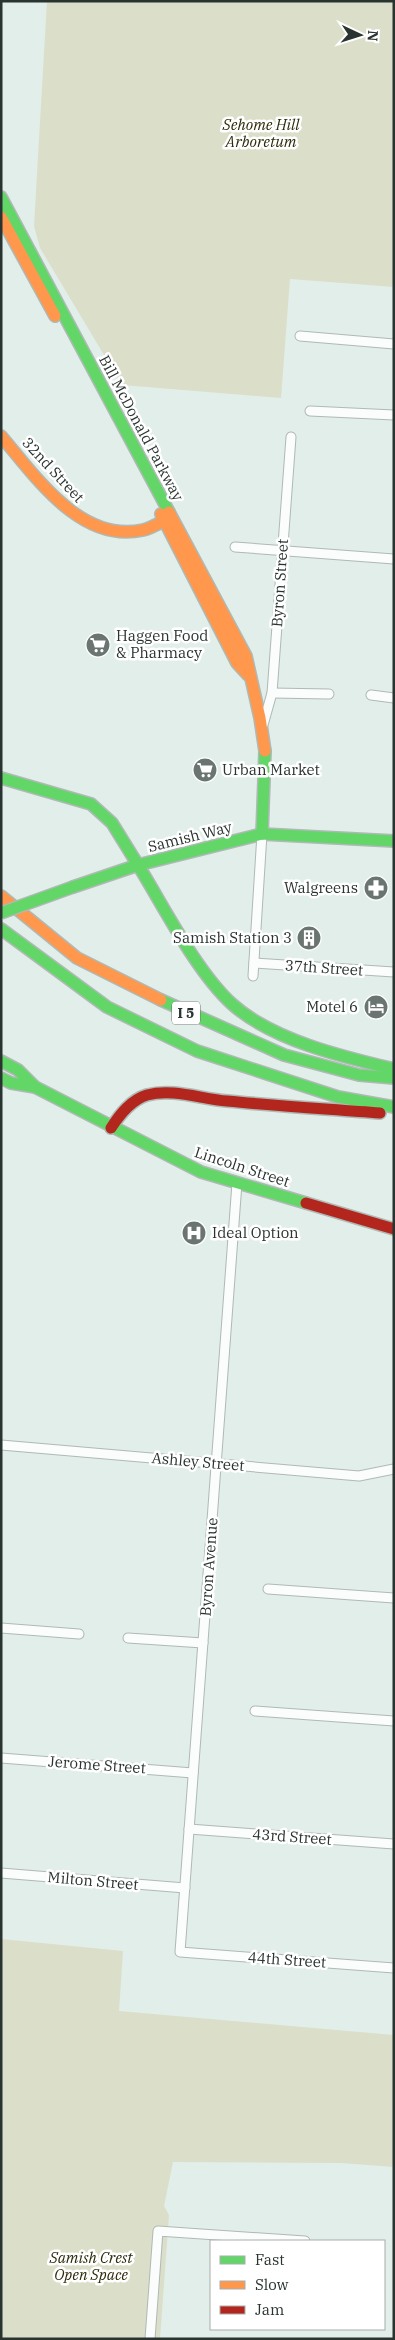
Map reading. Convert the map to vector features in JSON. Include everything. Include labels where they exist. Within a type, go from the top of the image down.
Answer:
[{"type":"main road","name":"Bill McDonald Parkway","points":[[1,197],[168,519]]},
{"type":"main road","name":"Bill McDonald Parkway","points":[[1,217],[246,656],[248,675],[263,728],[266,774],[262,834]]},
{"type":"main road","name":"32nd Street","points":[[1,436],[62,504],[83,520],[104,529],[120,531],[150,528],[168,519]]},
{"type":"main road","points":[[1,778],[79,799],[91,804],[112,823],[207,976],[219,991],[250,1018],[323,1050],[352,1060],[394,1069]]},
{"type":"main road","name":"Samish Way","points":[[1,913],[138,865],[262,834],[330,836],[394,841]]},
{"type":"main road","name":"I 5","points":[[1,896],[77,958],[142,992],[284,1055],[359,1075],[394,1078]]},
{"type":"main road","name":"I 5","points":[[1,930],[107,1007],[197,1051],[338,1097],[394,1107]]},
{"type":"main road","name":"Lincoln Street","points":[[1,1061],[18,1070],[35,1087],[111,1128],[201,1172],[394,1229]]},
{"type":"main road","name":"Lincoln Street","points":[[1,1078],[11,1083],[35,1087]]},
{"type":"main road","points":[[111,1128],[121,1113],[134,1102],[147,1095],[165,1094],[225,1101],[394,1113]]},
{"type":"street","points":[[300,336],[394,344]]},
{"type":"street","points":[[310,411],[394,416]]},
{"type":"street","name":"Byron Street","points":[[263,728],[272,694],[291,437]]},
{"type":"street","points":[[235,547],[394,560]]},
{"type":"street","points":[[272,694],[329,694]]},
{"type":"street","points":[[372,696],[394,698]]},
{"type":"street","name":"Bill McDonald Parkway","points":[[253,976],[262,834]]},
{"type":"street","name":"37th Street","points":[[254,964],[394,972]]},
{"type":"street","name":"Byron Avenue","points":[[180,1952],[237,1183]]},
{"type":"street","name":"Ashley Street","points":[[1,1445],[359,1476],[394,1469]]},
{"type":"street","points":[[268,1589],[394,1598]]},
{"type":"street","points":[[1,1628],[79,1634]]},
{"type":"street","points":[[128,1638],[203,1643]]},
{"type":"street","points":[[254,1711],[394,1721]]},
{"type":"street","name":"Jerome Street","points":[[1,1758],[193,1773]]},
{"type":"street","name":"43rd Street","points":[[189,1829],[394,1844]]},
{"type":"street","name":"Milton Street","points":[[1,1873],[185,1888]]},
{"type":"street","name":"44th Street","points":[[180,1952],[394,1968]]},
{"type":"street","points":[[150,2339],[158,2231],[290,2240]]},
{"type":"green space","name":"Sehome Hill Arboretum","points":[[47,1],[394,1],[394,287],[290,279],[281,398],[122,385],[40,248],[34,226]]},
{"type":"green space","name":"Samish Crest Open Space","points":[[1,1939],[123,1951],[119,2011],[394,2035],[394,2167],[341,2163],[173,2162],[164,2206],[169,2215],[160,2339],[1,2339]]},
{"type":"traffic: fast","points":[[1,197],[169,512]]},
{"type":"traffic: fast","points":[[262,834],[265,751]]},
{"type":"traffic: fast","points":[[1,778],[91,804],[112,823],[138,865]]},
{"type":"traffic: fast","points":[[73,887],[138,865],[262,834],[394,841]]},
{"type":"traffic: fast","points":[[138,865],[193,957],[219,990],[248,1017],[267,1028],[309,1046],[394,1069]]},
{"type":"traffic: fast","points":[[1,913],[73,887]]},
{"type":"traffic: fast","points":[[1,929],[107,1007],[197,1051],[338,1097],[394,1107]]},
{"type":"traffic: fast","points":[[161,1000],[284,1055],[359,1075],[394,1078]]},
{"type":"traffic: fast","points":[[1,1061],[18,1070],[35,1087],[201,1172],[306,1203]]},
{"type":"traffic: fast","points":[[1,1078],[11,1083],[35,1087]]},
{"type":"traffic: slow","points":[[1,217],[55,316]]},
{"type":"traffic: slow","points":[[1,436],[29,470],[62,504],[80,517],[100,527],[121,532],[143,530],[171,517]]},
{"type":"traffic: slow","points":[[169,512],[246,656],[260,718],[265,751]]},
{"type":"traffic: slow","points":[[161,514],[237,663],[248,675]]},
{"type":"traffic: slow","points":[[1,896],[77,958],[161,1000]]},
{"type":"traffic: jam","points":[[111,1128],[131,1104],[141,1097],[157,1093],[177,1093],[246,1103],[380,1113]]},
{"type":"traffic: jam","points":[[306,1203],[394,1229]]},
{"type":"place","name":"Haggen Food & Pharmacy","points":[[98,645]]},
{"type":"place","name":"Urban Market","points":[[205,770]]},
{"type":"place","name":"Walgreens","points":[[376,888]]},
{"type":"place","name":"Samish Station 3","points":[[309,938]]},
{"type":"place","name":"Motel 6","points":[[376,1007]]},
{"type":"place","name":"Ideal Option","points":[[194,1233]]}]
